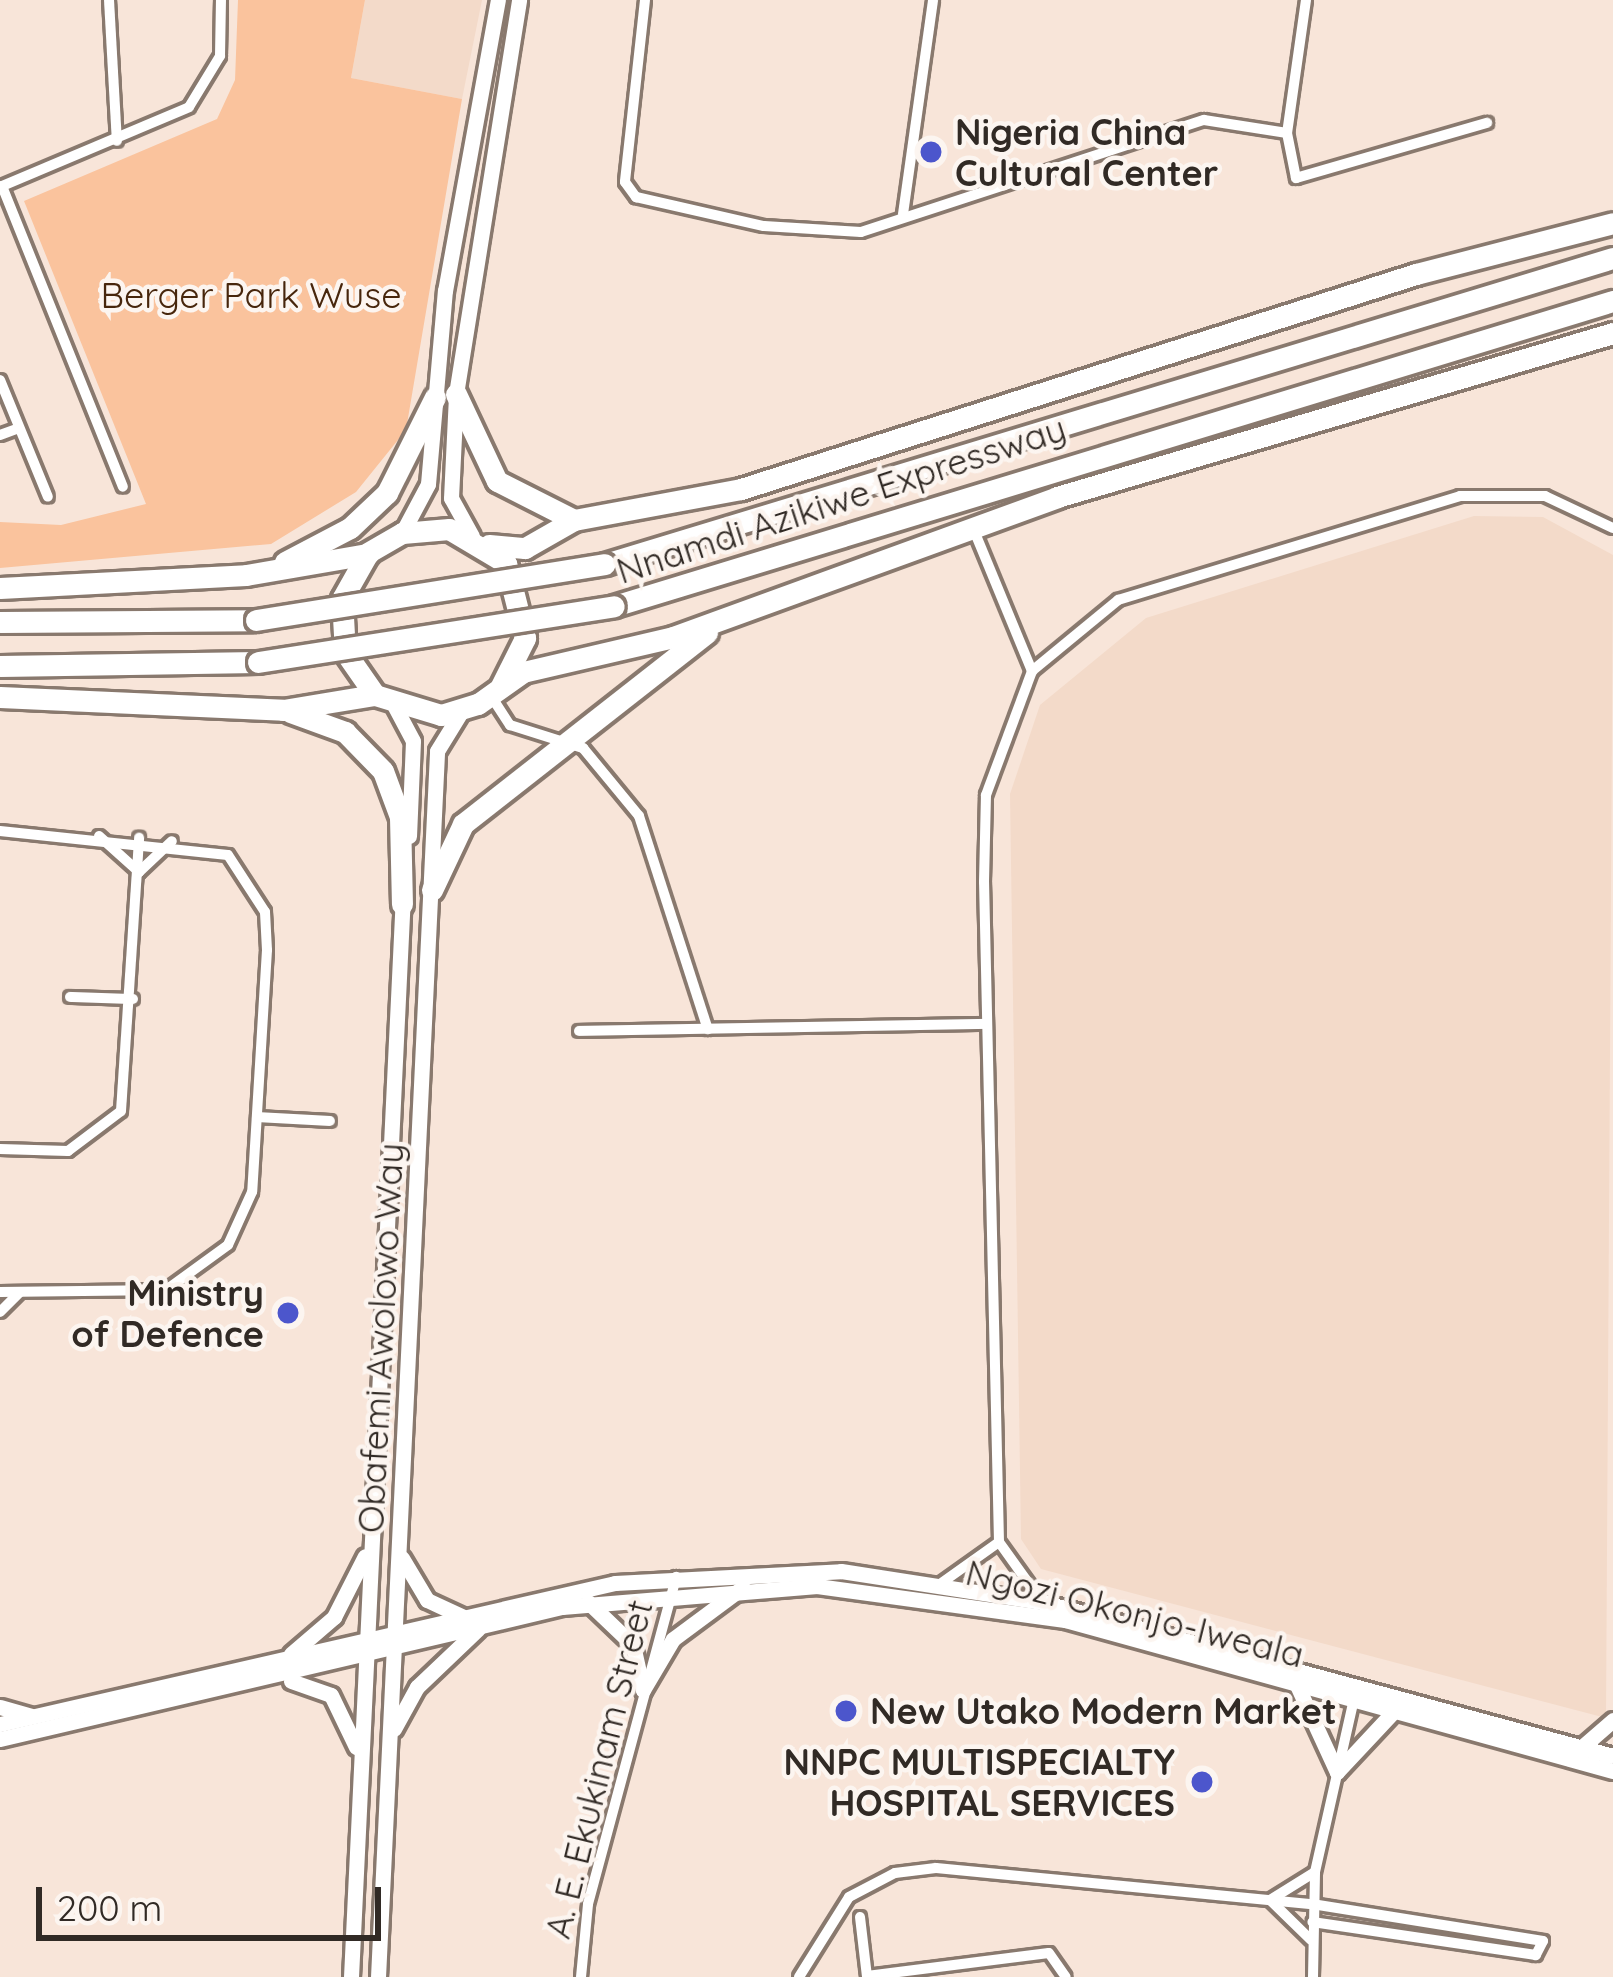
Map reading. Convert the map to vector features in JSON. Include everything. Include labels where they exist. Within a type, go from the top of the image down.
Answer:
[{"type":"highway","name":"Nnamdi Azikiwe Expressway","points":[[479,540],[525,548],[574,520],[741,490],[1613,223]]},
{"type":"highway","name":"Nnamdi Azikiwe Expressway","points":[[0,622],[256,620],[605,564],[1238,364],[1613,258]]},
{"type":"highway","name":"Nnamdi Azikiwe Expressway","points":[[0,666],[259,662],[614,607],[1213,416],[1613,301]]},
{"type":"highway","name":"Nnamdi Azikiwe Expressway","points":[[496,691],[745,611],[1057,497],[1613,333]]},
{"type":"highway","points":[[1055,391],[1238,364]]},
{"type":"highway","points":[[446,395],[497,482],[574,520]]},
{"type":"highway","points":[[246,575],[301,557],[371,511],[413,456],[446,395]]},
{"type":"highway","points":[[1057,497],[1213,416]]},
{"type":"highway","points":[[0,588],[246,575],[368,554],[402,532],[479,540],[526,612],[496,691],[463,710],[385,701],[283,710],[0,698]]},
{"type":"highway","points":[[368,554],[340,626],[385,701]]},
{"type":"highway","points":[[432,890],[463,824],[568,740],[745,611]]},
{"type":"highway","points":[[283,710],[345,732],[383,771],[400,817],[402,904]]},
{"type":"main road","points":[[402,532],[428,484],[510,1]]},
{"type":"main road","points":[[446,395],[451,498],[479,540]]},
{"type":"main road","name":"Obafemi Awolowo Way","points":[[351,1977],[413,741],[385,701]]},
{"type":"main road","name":"Obafemi Awolowo Way","points":[[378,1977],[437,751],[463,710]]},
{"type":"main road","points":[[273,1664],[334,1617],[372,1536]]},
{"type":"main road","points":[[390,1737],[417,1687],[474,1622],[427,1600],[400,1551]]},
{"type":"main road","name":"Ngozi Okonjo-Iweala","points":[[0,1739],[282,1679],[474,1622],[674,1584],[841,1571],[1042,1602],[1355,1692],[1613,1756]]},
{"type":"main road","name":"Ngozi Okonjo-Iweala","points":[[474,1622],[674,1584],[964,1599],[1296,1683],[1355,1692],[1395,1710],[1613,1771]]},
{"type":"main road","points":[[643,1690],[673,1640],[745,1586]]},
{"type":"main road","points":[[588,1602],[627,1635],[643,1690]]},
{"type":"main road","name":"Ngozi Okonjo-Iweala","points":[[0,1724],[273,1664],[365,1651]]},
{"type":"main road","points":[[282,1679],[331,1695],[360,1762]]},
{"type":"main road","points":[[1296,1683],[1337,1772],[1395,1710]]},
{"type":"main road","points":[[0,1707],[40,1718]]},
{"type":"main road","points":[[1582,1748],[1613,1720]]},
{"type":"street","points":[[109,0],[117,141]]},
{"type":"street","points":[[123,487],[1,187],[189,107],[212,82],[221,0]]},
{"type":"street","points":[[644,0],[623,142],[636,197],[841,231],[1204,120],[1287,133]]},
{"type":"street","points":[[903,214],[933,0]]},
{"type":"street","points":[[1306,0],[1287,133],[1290,170],[1304,181],[1486,123]]},
{"type":"street","points":[[0,380],[49,497]]},
{"type":"street","points":[[0,435],[20,428]]},
{"type":"street","points":[[1042,1602],[999,1542],[987,1024],[986,795],[1032,670],[1118,600],[1460,496],[1545,496],[1613,528]]},
{"type":"street","points":[[973,528],[1032,670]]},
{"type":"street","points":[[496,691],[510,725],[568,740],[651,835],[708,1029]]},
{"type":"street","points":[[0,831],[172,841],[228,855],[265,912],[257,1117],[246,1214],[190,1282],[146,1293],[0,1292]]},
{"type":"street","points":[[99,836],[139,872]]},
{"type":"street","points":[[0,1149],[68,1151],[111,1125],[130,1085],[139,838]]},
{"type":"street","points":[[139,872],[172,841]]},
{"type":"street","points":[[70,997],[133,999]]},
{"type":"street","points":[[579,1031],[987,1024]]},
{"type":"street","points":[[257,1117],[329,1121]]},
{"type":"street","points":[[0,1312],[19,1292]]},
{"type":"street","points":[[940,1584],[999,1542]]},
{"type":"street","name":"A. E. Ekukinam Street","points":[[581,1977],[588,1904],[674,1584]]},
{"type":"street","points":[[1312,1977],[1315,1872],[1355,1692]]},
{"type":"street","points":[[1270,1900],[1315,1872]]},
{"type":"street","points":[[799,1977],[826,1921],[895,1873],[1312,1904],[1543,1941],[1536,1955],[1312,1922]]},
{"type":"street","points":[[1270,1900],[1311,1940]]},
{"type":"street","points":[[860,1917],[867,1976],[931,1973],[1049,1954],[1066,1977]]},
{"type":"shaded area","points":[[365,0],[482,0],[462,99],[351,78]]},
{"type":"shaded area","points":[[1474,516],[1543,517],[1613,555],[1606,1718],[1041,1569],[1021,1539],[1010,794],[1040,705],[1146,618]]},
{"type":"green space","name":"Berger Park Wuse","points":[[238,0],[365,0],[351,78],[462,99],[406,430],[356,492],[271,544],[0,568],[0,522],[61,525],[146,504],[24,201],[217,119],[235,80]]},
{"type":"place","name":"Nigeria China Cultural Center","points":[[931,152]]},
{"type":"place","name":"Ministry of Defence","points":[[288,1313]]},
{"type":"place","name":"New Utako Modern Market","points":[[846,1711]]},
{"type":"place","name":"NNPC MULTISPECIALTY HOSPITAL SERVICES","points":[[1202,1782]]}]
